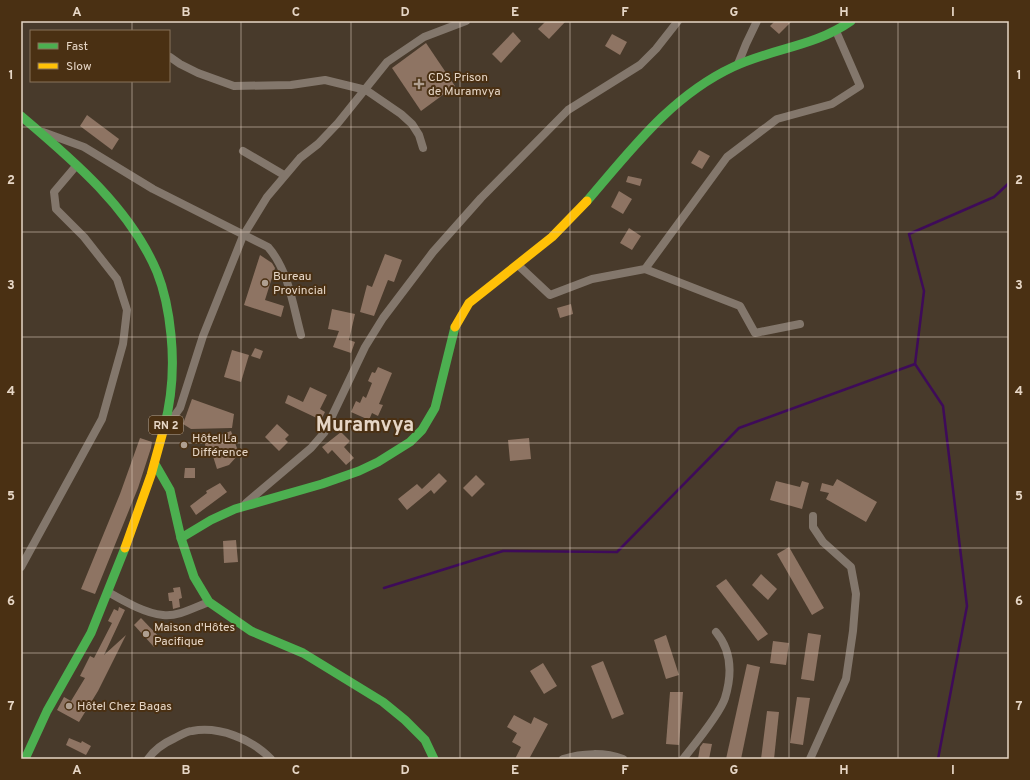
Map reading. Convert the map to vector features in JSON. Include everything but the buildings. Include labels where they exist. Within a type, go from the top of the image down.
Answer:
[{"type":"main road","points":[[181,538],[222,514],[242,506],[341,480],[378,461],[410,441],[422,431],[430,420],[436,405],[453,333],[460,315],[469,303],[563,227],[640,136],[691,92],[738,64],[821,38],[836,31],[851,21]]},
{"type":"main road","name":"RN 2","points":[[21,116],[76,166],[111,201],[128,222],[157,270],[165,294],[172,336],[172,385],[166,424],[155,464],[108,592],[91,631],[41,722],[25,759]]},
{"type":"main road","points":[[155,464],[164,477],[170,490],[181,538],[194,577],[209,602],[251,631],[303,653],[383,702],[405,720],[424,740],[434,759]]},
{"type":"street","points":[[166,424],[172,419],[180,408],[203,336],[243,236],[267,197],[284,175],[323,138],[366,90],[381,68],[406,48],[424,37],[466,21]]},
{"type":"street","points":[[242,506],[311,448],[324,433],[368,341],[383,318],[438,246],[481,198],[568,110],[640,66],[656,49],[678,21]]},
{"type":"street","points":[[738,64],[757,21]]},
{"type":"street","points":[[645,269],[727,157],[777,119],[832,104],[860,86],[836,31]]},
{"type":"street","points":[[170,56],[180,64],[198,73],[234,86],[291,85],[325,80],[366,90],[401,114],[412,124],[419,136],[423,148]]},
{"type":"street","points":[[36,129],[84,147],[153,189],[268,248],[276,257],[288,286],[301,336]]},
{"type":"street","points":[[242,151],[284,175]]},
{"type":"street","points":[[21,567],[102,419],[123,344],[127,310],[118,279],[84,237],[56,209],[54,192],[76,166]]},
{"type":"street","points":[[518,264],[550,295],[592,279],[645,269],[740,306],[755,333],[800,324]]},
{"type":"street","points":[[810,759],[846,679],[853,631],[856,594],[851,567],[823,542],[813,527],[814,516]]},
{"type":"street","points":[[108,592],[125,602],[163,615],[175,614],[209,602]]},
{"type":"street","points":[[683,759],[710,723],[725,699],[729,657],[725,642],[716,632]]},
{"type":"street","points":[[148,759],[152,753],[168,741],[191,730],[225,732],[247,741],[271,759]]},
{"type":"street","points":[[563,759],[579,754],[615,756],[624,759]]},
{"type":"waterway","points":[[938,759],[967,606],[943,406],[915,364],[924,291],[909,234],[994,197],[1009,183]]},
{"type":"waterway","points":[[384,588],[503,551],[617,552],[739,428],[915,364]]},
{"type":"traffic: fast","points":[[587,201],[653,126],[690,93],[733,67],[763,55],[808,42],[837,30],[851,21]]},
{"type":"traffic: fast","points":[[21,116],[80,168],[116,206],[146,249],[157,272],[166,303],[172,346],[171,393],[164,428]]},
{"type":"traffic: fast","points":[[181,538],[211,520],[235,509],[322,484],[359,471],[378,462],[410,442],[422,430],[435,408],[455,327]]},
{"type":"traffic: fast","points":[[155,464],[170,490],[181,538],[194,577],[209,602],[251,631],[303,653],[383,702],[405,720],[425,740],[434,759]]},
{"type":"traffic: fast","points":[[25,759],[47,711],[91,633],[125,548]]},
{"type":"traffic: slow","points":[[455,327],[469,303],[552,237],[587,201]]},
{"type":"traffic: slow","points":[[125,548],[151,475],[164,428]]},
{"type":"place","name":"CDS Prison de Muramvya","points":[[419,84]]},
{"type":"place","name":"Bureau Provincial","points":[[265,283]]},
{"type":"place","name":"Hôtel La Différence","points":[[184,445]]},
{"type":"place","name":"Maison d'Hôtes Pacifique","points":[[146,634]]},
{"type":"place","name":"Hôtel Chez Bagas","points":[[69,706]]},
{"type":"district","name":"Muramvya","points":[[365,424]]}]
